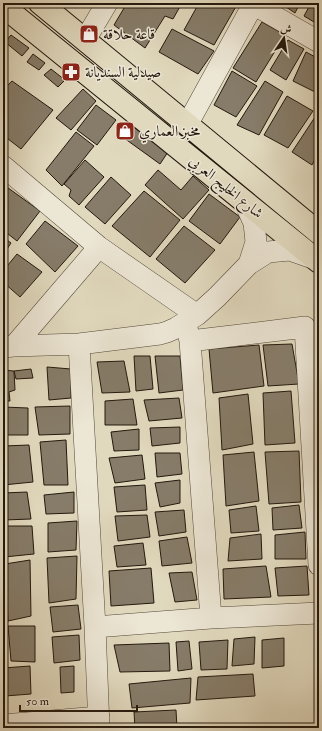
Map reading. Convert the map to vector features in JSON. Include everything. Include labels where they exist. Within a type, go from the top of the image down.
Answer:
[{"type":"main road","name":"شارع الخليج العربي","points":[[40,3],[319,233]]},
{"type":"main road","name":"شارع الخليج العربي","points":[[3,6],[316,260]]},
{"type":"street","points":[[85,40],[107,3]]},
{"type":"street","points":[[187,125],[253,3],[319,42]]},
{"type":"street","points":[[3,166],[191,326],[211,618]]},
{"type":"street","points":[[245,203],[254,223],[256,242],[249,264]]},
{"type":"street","points":[[9,346],[100,247]]},
{"type":"street","points":[[191,326],[249,264],[268,252],[290,250],[316,260]]},
{"type":"street","points":[[9,346],[79,344],[160,334],[176,328],[191,326],[312,326],[319,565]]},
{"type":"street","points":[[3,725],[99,723],[79,344]]},
{"type":"street","points":[[95,627],[211,618],[319,613]]},
{"type":"building","points":[[127,3],[182,3],[173,19],[165,16],[145,48],[114,25]]},
{"type":"building","points":[[199,3],[238,3],[214,45],[184,30]]},
{"type":"building","points":[[280,3],[300,3],[295,13]]},
{"type":"building","points":[[311,3],[319,3],[319,25],[304,16]]},
{"type":"building","points":[[262,22],[285,35],[256,82],[233,68]]},
{"type":"building","points":[[172,29],[214,51],[198,74],[159,52]]},
{"type":"building","points":[[11,35],[29,48],[22,56],[5,42]]},
{"type":"building","points":[[288,40],[304,49],[286,80],[270,70]]},
{"type":"building","points":[[306,52],[319,59],[319,94],[293,81]]},
{"type":"building","points":[[33,54],[45,63],[39,70],[27,62]]},
{"type":"building","points":[[51,69],[65,80],[58,87],[44,75]]},
{"type":"building","points":[[232,71],[257,86],[236,117],[214,105]]},
{"type":"building","points":[[12,81],[53,110],[21,149],[3,135],[3,90]]},
{"type":"building","points":[[265,81],[283,92],[259,135],[237,125]]},
{"type":"building","points":[[83,89],[96,101],[71,130],[56,118]]},
{"type":"building","points":[[287,96],[313,111],[288,148],[264,135]]},
{"type":"building","points":[[96,105],[116,120],[97,145],[77,130]]},
{"type":"building","points":[[317,114],[319,115],[319,152],[312,165],[292,152]]},
{"type":"building","points":[[128,123],[168,152],[160,164],[117,133]]},
{"type":"building","points":[[76,132],[94,146],[62,186],[46,170]]},
{"type":"building","points":[[85,160],[104,177],[79,205],[69,196],[71,190],[64,184]]},
{"type":"building","points":[[158,170],[181,190],[193,176],[209,190],[183,219],[145,185]]},
{"type":"building","points":[[111,177],[131,195],[105,224],[85,207]]},
{"type":"building","points":[[4,185],[40,211],[17,241],[3,230]]},
{"type":"building","points":[[144,191],[180,220],[150,257],[112,226]]},
{"type":"building","points":[[209,194],[240,217],[220,244],[189,221]]},
{"type":"building","points":[[45,221],[78,246],[55,272],[26,244]]},
{"type":"building","points":[[184,226],[215,250],[185,283],[156,259]]},
{"type":"building","points":[[3,237],[11,243],[3,255]]},
{"type":"building","points":[[17,254],[42,272],[20,297],[3,282],[3,271]]},
{"type":"building","points":[[292,344],[299,384],[268,386],[263,345]]},
{"type":"building","points":[[259,345],[264,386],[213,393],[209,349]]},
{"type":"building","points":[[134,356],[150,356],[153,389],[136,391]]},
{"type":"building","points":[[155,356],[180,356],[183,390],[159,393]]},
{"type":"building","points":[[124,361],[130,392],[102,393],[97,362]]},
{"type":"building","points":[[47,367],[71,369],[71,398],[49,400]]},
{"type":"building","points":[[31,369],[33,378],[16,379],[14,371]]},
{"type":"building","points":[[3,370],[14,371],[15,390],[9,392],[10,401],[3,401]]},
{"type":"building","points":[[291,391],[295,443],[265,445],[263,393]]},
{"type":"building","points":[[248,394],[253,444],[222,450],[219,398]]},
{"type":"building","points":[[179,398],[182,418],[149,421],[144,400]]},
{"type":"building","points":[[133,399],[137,425],[105,425],[105,401]]},
{"type":"building","points":[[70,406],[70,434],[39,435],[35,407]]},
{"type":"building","points":[[3,407],[28,408],[28,435],[3,435]]},
{"type":"building","points":[[180,427],[180,443],[152,446],[150,428]]},
{"type":"building","points":[[139,429],[139,450],[114,451],[111,432]]},
{"type":"building","points":[[66,440],[68,485],[44,485],[40,442]]},
{"type":"building","points":[[29,445],[33,482],[3,485],[3,446]]},
{"type":"building","points":[[299,451],[301,502],[269,504],[265,452]]},
{"type":"building","points":[[254,452],[259,501],[226,506],[223,455]]},
{"type":"building","points":[[155,453],[180,453],[182,474],[157,477]]},
{"type":"building","points":[[142,455],[145,479],[115,483],[109,458]]},
{"type":"building","points":[[180,480],[180,503],[160,507],[155,483]]},
{"type":"building","points":[[145,485],[147,510],[117,512],[114,487]]},
{"type":"building","points":[[27,492],[31,519],[4,520],[3,493]]},
{"type":"building","points":[[74,492],[74,513],[46,514],[44,495]]},
{"type":"building","points":[[299,505],[302,528],[273,530],[272,508]]},
{"type":"building","points":[[256,506],[259,531],[231,533],[229,510]]},
{"type":"building","points":[[184,510],[186,532],[159,536],[155,512]]},
{"type":"building","points":[[147,515],[150,537],[118,541],[115,516]]},
{"type":"building","points":[[77,521],[76,550],[48,552],[48,523]]},
{"type":"building","points":[[3,526],[32,526],[34,554],[4,557]]},
{"type":"building","points":[[305,532],[306,559],[275,559],[275,535]]},
{"type":"building","points":[[261,534],[262,559],[228,561],[230,538]]},
{"type":"building","points":[[187,537],[192,563],[162,566],[159,541]]},
{"type":"building","points":[[143,543],[146,565],[117,567],[114,546]]},
{"type":"building","points":[[77,556],[76,599],[49,603],[47,558]]},
{"type":"building","points":[[30,560],[31,616],[8,621],[5,564]]},
{"type":"building","points":[[266,566],[271,597],[224,599],[223,569]]},
{"type":"building","points":[[307,566],[309,595],[278,596],[275,568]]},
{"type":"building","points":[[151,568],[154,603],[111,606],[109,571]]},
{"type":"building","points":[[192,572],[197,600],[175,602],[169,573]]},
{"type":"building","points":[[78,605],[81,629],[53,632],[50,607]]},
{"type":"building","points":[[8,626],[35,626],[35,662],[11,661]]},
{"type":"building","points":[[79,635],[80,660],[54,663],[52,637]]},
{"type":"building","points":[[255,637],[254,664],[232,666],[234,639]]},
{"type":"building","points":[[284,638],[284,666],[262,668],[262,640]]},
{"type":"building","points":[[228,640],[227,669],[201,670],[199,642]]},
{"type":"building","points":[[189,641],[192,669],[178,671],[176,642]]},
{"type":"building","points":[[169,643],[170,671],[120,672],[114,645]]},
{"type":"building","points":[[30,666],[31,694],[5,696],[3,668]]},
{"type":"building","points":[[74,666],[74,692],[61,693],[60,667]]},
{"type":"building","points":[[253,674],[255,696],[196,700],[198,677]]},
{"type":"building","points":[[191,678],[190,703],[132,708],[129,684]]},
{"type":"building","points":[[176,710],[177,728],[135,728],[134,712]]},
{"type":"place","name":"قاعة حلاقة","points":[[89,34]]},
{"type":"place","name":"صيدلية السنديانة","points":[[71,72]]},
{"type":"place","name":"مخبز العماري","points":[[125,131]]}]
